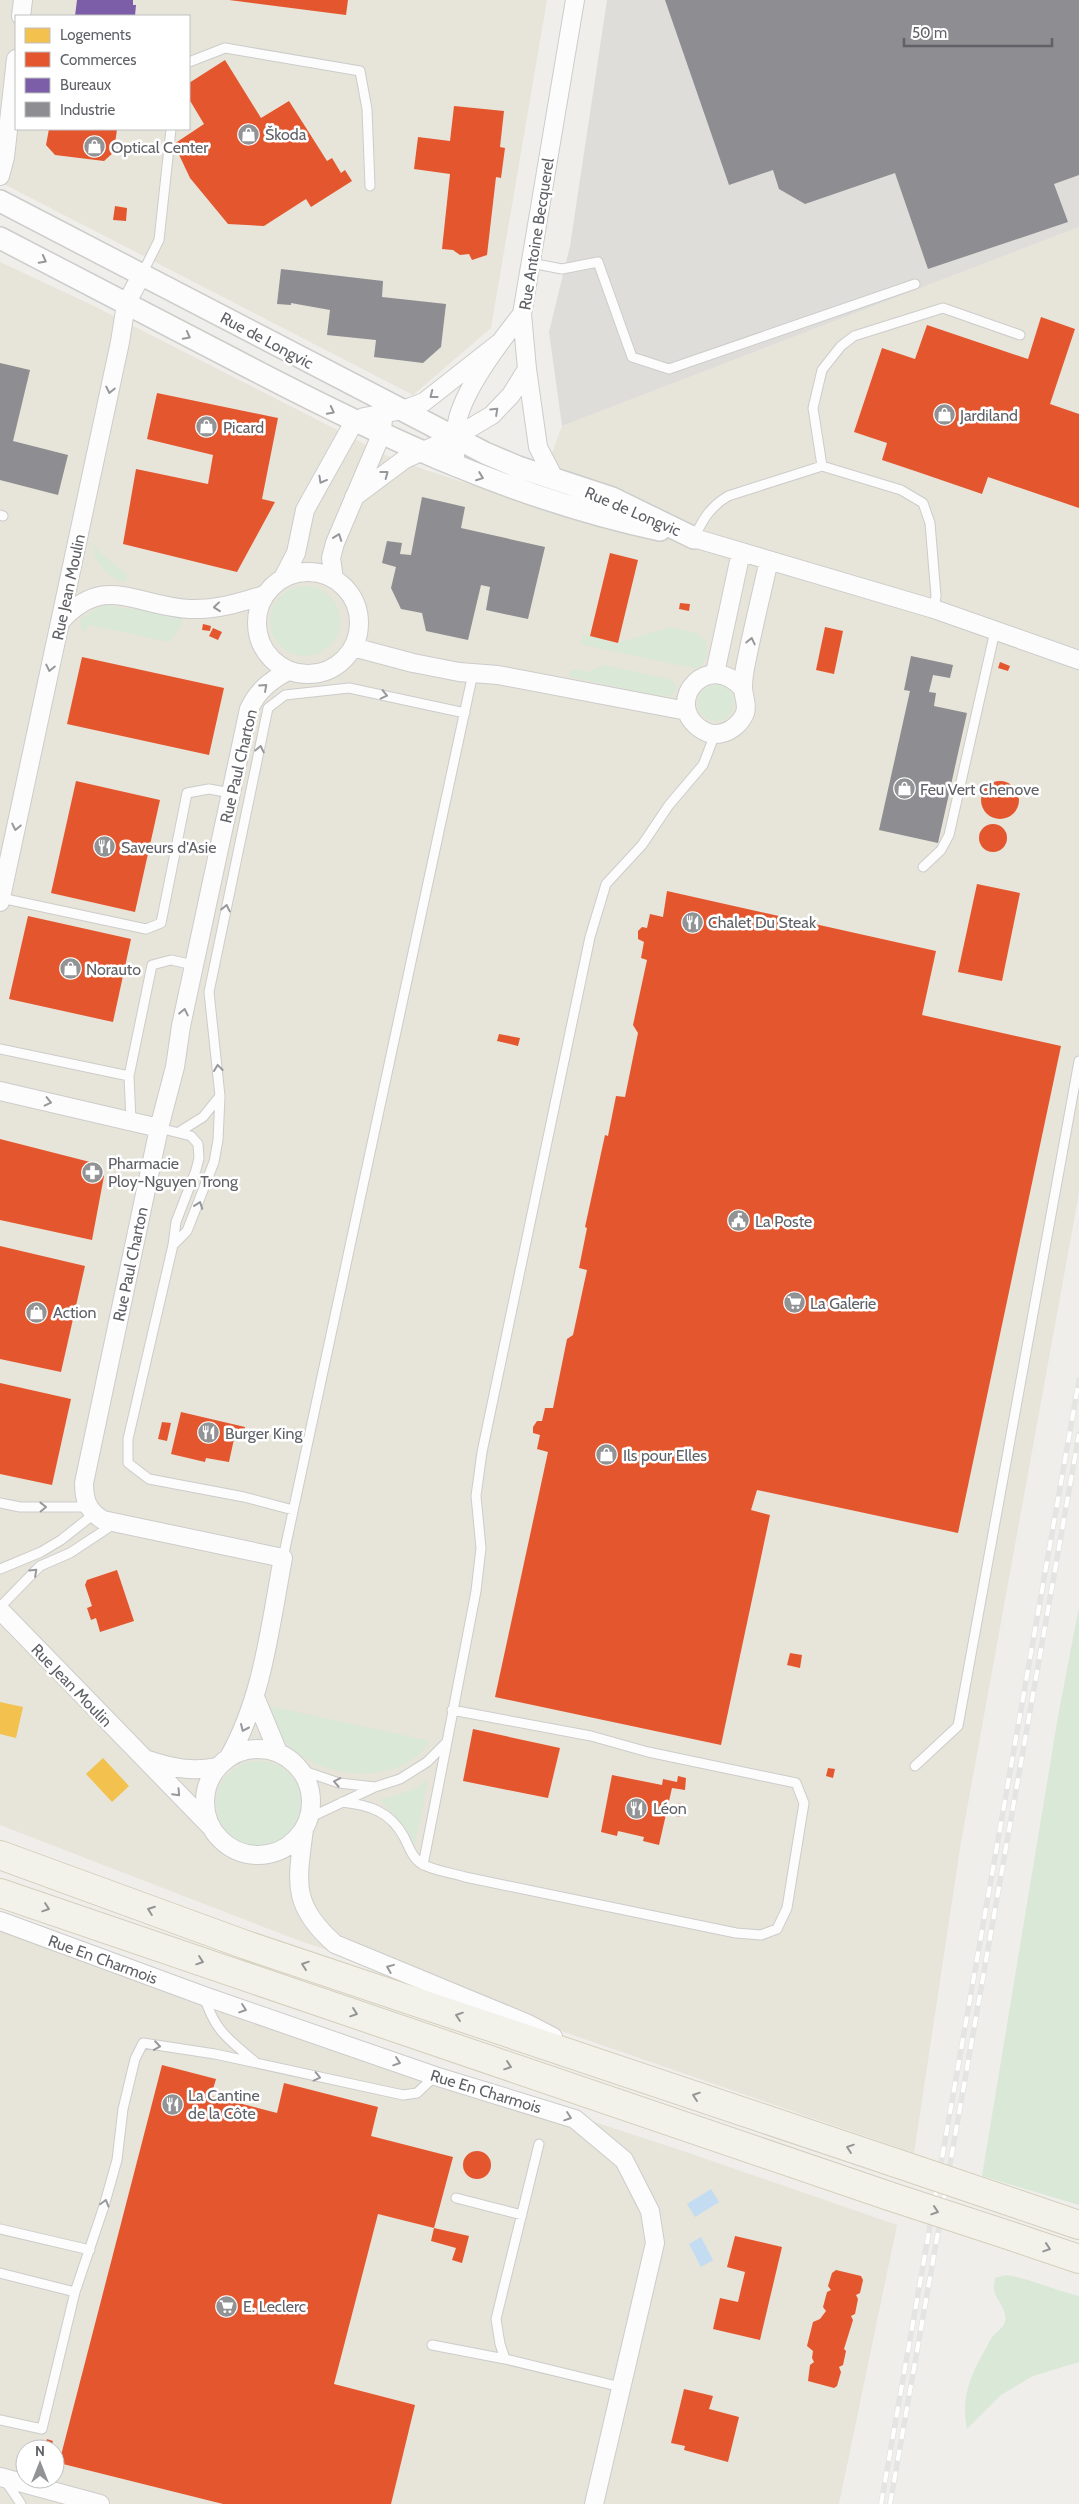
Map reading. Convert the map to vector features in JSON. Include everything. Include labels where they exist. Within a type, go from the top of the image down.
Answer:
[{"type":"main road","points":[[0,1855],[246,1945],[1079,2225]]},
{"type":"main road","points":[[0,1893],[1079,2259]]},
{"type":"street","points":[[21,15],[23,0]]},
{"type":"street","name":"Rue Antoine Becquerel","points":[[555,480],[538,447],[527,369],[522,314],[575,0]]},
{"type":"street","points":[[0,176],[5,157],[15,68]]},
{"type":"street","name":"Rue de Longvic","points":[[0,201],[485,453],[555,480],[612,498],[694,538]]},
{"type":"street","name":"Rue de Longvic","points":[[0,238],[354,422],[418,452],[606,519],[694,538]]},
{"type":"street","name":"Rue Jean Moulin","points":[[0,900],[3,872],[60,623],[120,342],[126,304],[142,274]]},
{"type":"street","points":[[456,467],[454,437],[459,416],[468,396],[499,343],[522,314]]},
{"type":"street","points":[[283,578],[309,572],[334,579],[346,589],[355,602],[359,617],[358,632],[353,647],[338,664],[318,674],[303,675],[288,671],[275,664],[265,652],[258,639],[256,624],[258,609],[264,595],[283,578],[296,553],[305,510],[354,422],[364,417],[403,410],[424,402],[499,343]]},
{"type":"street","points":[[354,498],[418,452],[454,437],[492,415],[511,395],[527,369]]},
{"type":"street","points":[[334,579],[332,558],[354,498],[381,435],[383,423],[382,414],[364,390]]},
{"type":"street","points":[[694,538],[934,609],[1079,660]]},
{"type":"street","points":[[714,673],[741,552]]},
{"type":"street","points":[[743,689],[735,680],[726,675],[714,673],[701,677],[691,686],[686,698],[687,712],[693,723],[702,730],[715,734],[728,732],[739,724],[745,713],[746,701],[743,689],[769,560]]},
{"type":"street","points":[[60,623],[81,602],[103,594],[187,609],[218,608],[264,595]]},
{"type":"street","points":[[353,647],[413,663],[473,674],[498,675],[687,712]]},
{"type":"street","name":"Rue Paul Charton","points":[[90,1510],[84,1496],[84,1484],[91,1446],[159,1128],[173,1075],[181,1026],[249,710],[254,697],[271,681],[288,671]]},
{"type":"street","points":[[0,1091],[159,1128]]},
{"type":"street","points":[[90,1510],[114,1524],[147,1528],[283,1558],[255,1697],[246,1724],[223,1762],[209,1780],[205,1795],[205,1811],[210,1826],[220,1840],[234,1850],[250,1855],[267,1855],[283,1849],[297,1839],[307,1824]]},
{"type":"street","name":"Rue Jean Moulin","points":[[0,1608],[210,1826]]},
{"type":"street","points":[[255,1697],[278,1752]]},
{"type":"street","points":[[223,1762],[244,1750],[261,1748],[278,1752],[291,1759],[301,1770],[309,1785],[312,1801],[299,1878],[302,1904],[315,1926],[335,1944],[526,2024],[616,2069]]},
{"type":"street","name":"Rue Jean Moulin","points":[[145,1759],[171,1768],[196,1771],[223,1762]]},
{"type":"street","name":"Rue En Charmois","points":[[0,1921],[204,1996],[435,2076],[575,2119],[624,2160],[650,2211],[655,2243],[594,2504]]},
{"type":"street","points":[[2,2478],[100,2504]]},
{"type":"lane","points":[[190,62],[225,48],[360,71],[367,109],[370,186]]},
{"type":"lane","points":[[142,274],[159,240],[171,130]]},
{"type":"lane","points":[[531,263],[562,269],[598,262],[632,357],[669,369],[916,284]]},
{"type":"lane","points":[[822,466],[813,408],[822,370],[841,346],[854,336],[943,308],[1020,335]]},
{"type":"lane","points":[[694,538],[703,518],[715,504],[728,496],[822,466],[901,490],[923,503],[930,523],[936,596],[934,609]]},
{"type":"lane","points":[[923,867],[941,850],[949,835],[995,631]]},
{"type":"lane","points":[[283,1558],[473,674]]},
{"type":"lane","points":[[173,1245],[187,1231],[214,1162],[218,1140],[220,1096],[209,992],[268,708],[285,695],[349,688],[465,713]]},
{"type":"lane","points":[[423,1865],[476,1591],[480,1557],[476,1496],[482,1452],[590,937],[606,884],[642,846],[669,805],[703,765],[715,734]]},
{"type":"lane","points":[[0,900],[146,929],[161,923],[186,793],[209,789],[231,793]]},
{"type":"lane","points":[[131,1121],[129,1076],[152,965],[171,960],[194,965]]},
{"type":"lane","points":[[0,1048],[129,1076]]},
{"type":"lane","points":[[915,1766],[958,1726],[1079,1061]]},
{"type":"lane","points":[[179,1132],[203,1117],[220,1096]]},
{"type":"lane","points":[[159,1128],[191,1136],[198,1144],[199,1158],[176,1222],[173,1245],[128,1439],[128,1463],[149,1479],[244,1497],[293,1510]]},
{"type":"lane","points":[[0,1503],[20,1507],[90,1510]]},
{"type":"lane","points":[[0,1569],[41,1552],[62,1540],[90,1510]]},
{"type":"lane","points":[[0,1608],[40,1566],[70,1553],[114,1524]]},
{"type":"lane","points":[[342,1802],[365,1805],[382,1811],[394,1823],[411,1853],[423,1865],[466,1877],[736,1933],[761,1935],[777,1929],[787,1908],[804,1803],[796,1783],[648,1752],[591,1736],[452,1710]]},
{"type":"lane","points":[[307,1824],[342,1802],[375,1787],[400,1779],[427,1762],[447,1742]]},
{"type":"lane","points":[[301,1770],[339,1783],[375,1787]]},
{"type":"lane","points":[[204,1996],[212,2019],[228,2040],[257,2063]]},
{"type":"lane","points":[[0,2420],[42,2430],[75,2292],[90,2250],[117,2160],[123,2109],[136,2059],[143,2044],[215,2054],[403,2095],[417,2093],[435,2076]]},
{"type":"lane","points":[[505,2359],[500,2344],[496,2319],[539,2144]]},
{"type":"lane","points":[[456,2198],[522,2214]]},
{"type":"lane","points":[[0,2229],[90,2250]]},
{"type":"lane","points":[[0,2272],[75,2292]]},
{"type":"lane","points":[[432,2345],[505,2359],[621,2386]]},
{"type":"lane","points":[[2,2478],[21,2504]]},
{"type":"shaded area","points":[[0,0],[547,0],[491,328],[413,395],[0,182]]},
{"type":"shaded area","points":[[607,0],[1079,0],[1079,227],[562,426],[549,332],[570,246]]},
{"type":"shaded area","points":[[1079,227],[1079,1193],[961,1842],[914,2153],[295,1939],[0,1825],[0,262],[92,305],[396,460],[533,505],[562,426]]},
{"type":"shaded area","points":[[0,1928],[680,2150],[897,2225],[839,2504],[0,2504]]},
{"type":"green space","points":[[92,542],[99,552],[128,575],[124,582],[111,576],[98,562]]},
{"type":"green space","points":[[298,586],[312,586],[325,592],[334,601],[340,614],[338,634],[330,646],[312,656],[298,656],[285,650],[276,641],[270,628],[270,614],[276,601],[285,592]]},
{"type":"green space","points":[[103,605],[167,614],[183,619],[179,629],[169,642],[90,625],[85,632],[82,631],[80,619]]},
{"type":"green space","points":[[670,627],[697,633],[706,641],[707,658],[699,668],[581,644],[583,634],[618,643]]},
{"type":"green space","points":[[604,665],[672,680],[676,688],[672,696],[657,695],[570,677],[569,673],[572,669],[588,672]]},
{"type":"green space","points":[[716,685],[723,686],[729,690],[733,696],[733,710],[729,716],[723,720],[716,721],[709,720],[703,716],[699,710],[698,703],[699,696],[703,690],[709,686]]},
{"type":"green space","points":[[1079,1607],[1079,2205],[982,2176],[1058,1716]]},
{"type":"green space","points":[[269,1706],[430,1741],[413,1759],[391,1770],[365,1773],[338,1771],[313,1762],[292,1748],[276,1729]]},
{"type":"green space","points":[[259,1761],[275,1764],[283,1768],[295,1780],[299,1788],[302,1804],[299,1820],[295,1828],[283,1840],[275,1844],[259,1847],[243,1844],[235,1840],[223,1828],[219,1820],[216,1804],[219,1788],[223,1780],[235,1768],[243,1764]]},
{"type":"green space","points":[[428,1780],[415,1844],[412,1845],[404,1826],[380,1800],[412,1790]]},
{"type":"green space","points":[[1006,2275],[1079,2296],[1079,2362],[1033,2376],[1001,2395],[967,2429],[965,2404],[970,2382],[991,2339],[1005,2322],[1005,2313],[995,2294],[994,2287],[995,2278]]},
{"type":"water","points":[[711,2189],[719,2202],[695,2217],[687,2204]]},
{"type":"water","points":[[701,2237],[713,2260],[701,2267],[689,2244]]},
{"type":"building: Logements","points":[[0,1702],[23,1707],[16,1738],[0,1734]]},
{"type":"building: Logements","points":[[103,1758],[129,1786],[112,1802],[86,1774]]},
{"type":"building: Commerces","points":[[229,0],[348,0],[346,15]]},
{"type":"building: Commerces","name":"Škoda","points":[[225,60],[261,118],[289,101],[327,161],[332,158],[341,173],[345,170],[352,181],[311,207],[306,199],[264,226],[228,224],[190,178],[174,144],[204,124],[190,101],[190,82]]},
{"type":"building: Commerces","points":[[454,106],[504,111],[500,147],[505,148],[501,178],[496,177],[487,255],[472,260],[469,254],[460,255],[453,250],[442,249],[450,174],[414,169],[418,137],[450,141]]},
{"type":"building: Commerces","points":[[49,130],[117,130],[114,152],[104,161],[55,155],[46,145]]},
{"type":"building: Commerces","points":[[115,206],[127,208],[126,221],[113,220]]},
{"type":"building: Commerces","name":"Jardiland","points":[[1041,317],[1075,329],[1050,404],[1079,414],[1079,508],[988,477],[982,494],[882,460],[887,443],[854,432],[882,348],[915,359],[927,325],[1028,359]]},
{"type":"building: Commerces","points":[[157,393],[278,418],[262,499],[275,502],[237,572],[123,544],[136,469],[208,484],[213,455],[147,439]]},
{"type":"building: Commerces","points":[[610,553],[638,560],[618,643],[590,636]]},
{"type":"building: Commerces","points":[[680,603],[690,604],[689,611],[679,609]]},
{"type":"building: Commerces","points":[[203,624],[211,626],[210,631],[202,630]]},
{"type":"building: Commerces","points":[[825,627],[843,631],[834,674],[816,670]]},
{"type":"building: Commerces","points":[[213,628],[222,632],[218,640],[209,636]]},
{"type":"building: Commerces","points":[[82,657],[224,688],[209,755],[67,724]]},
{"type":"building: Commerces","points":[[1000,662],[1010,666],[1008,671],[998,668]]},
{"type":"building: Commerces","name":"Saveurs d'Asie","points":[[76,781],[160,800],[135,912],[51,893]]},
{"type":"building: Commerces","points":[[1000,781],[1013,787],[1019,800],[1013,813],[1000,819],[987,813],[981,800],[987,787]]},
{"type":"building: Commerces","points":[[993,824],[1003,828],[1007,838],[1003,848],[993,852],[983,848],[979,838],[983,828]]},
{"type":"building: Commerces","points":[[977,884],[1020,893],[1002,981],[958,972]]},
{"type":"building: Commerces","name":"La Galerie","points":[[667,891],[936,951],[922,1015],[1061,1046],[958,1533],[757,1490],[751,1510],[770,1515],[721,1745],[495,1697],[548,1452],[537,1449],[540,1435],[533,1433],[533,1427],[537,1421],[542,1421],[545,1408],[553,1408],[567,1339],[573,1335],[587,1270],[579,1268],[587,1228],[585,1227],[605,1135],[608,1136],[616,1096],[625,1097],[638,1033],[633,1025],[647,960],[641,958],[644,942],[638,939],[638,931],[642,927],[647,928],[650,914],[663,917]]},
{"type":"building: Commerces","name":"Norauto","points":[[28,916],[131,939],[113,1022],[9,999]]},
{"type":"building: Commerces","points":[[499,1034],[520,1038],[518,1046],[497,1041]]},
{"type":"building: Commerces","points":[[0,1139],[94,1163],[104,1176],[92,1240],[0,1220]]},
{"type":"building: Commerces","name":"Action","points":[[0,1246],[85,1266],[61,1372],[0,1359]]},
{"type":"building: Commerces","points":[[0,1383],[71,1399],[52,1485],[0,1474]]},
{"type":"building: Commerces","name":"Burger King","points":[[181,1412],[245,1427],[241,1441],[234,1439],[229,1462],[206,1458],[205,1462],[171,1454]]},
{"type":"building: Commerces","points":[[162,1422],[171,1423],[167,1441],[158,1439]]},
{"type":"building: Commerces","points":[[117,1570],[134,1621],[100,1632],[96,1618],[91,1620],[87,1608],[92,1606],[85,1585],[87,1580]]},
{"type":"building: Commerces","points":[[790,1653],[802,1655],[800,1668],[787,1665]]},
{"type":"building: Commerces","points":[[473,1729],[560,1748],[548,1798],[463,1781]]},
{"type":"building: Commerces","points":[[828,1768],[835,1769],[833,1778],[826,1776]]},
{"type":"building: Commerces","name":"Léon","points":[[612,1775],[662,1785],[663,1779],[677,1782],[678,1776],[686,1778],[685,1790],[672,1788],[659,1845],[643,1841],[644,1837],[618,1831],[617,1836],[601,1832]]},
{"type":"building: Commerces","points":[[678,1803],[682,1804],[680,1817],[676,1816]]},
{"type":"building: Commerces","name":"E. Leclerc","points":[[162,2065],[216,2079],[211,2096],[277,2113],[284,2083],[378,2107],[371,2136],[453,2157],[434,2228],[378,2214],[334,2384],[415,2405],[391,2504],[223,2504],[65,2464],[65,2440]]},
{"type":"building: Commerces","points":[[477,2151],[487,2155],[491,2165],[487,2175],[477,2179],[467,2175],[463,2165],[467,2155]]},
{"type":"building: Commerces","points":[[434,2228],[469,2236],[462,2263],[452,2260],[456,2248],[431,2241]]},
{"type":"building: Commerces","points":[[735,2236],[782,2247],[760,2340],[713,2329],[720,2298],[738,2302],[745,2272],[727,2267]]},
{"type":"building: Commerces","points":[[836,2270],[861,2276],[863,2280],[860,2293],[856,2295],[858,2299],[855,2314],[851,2316],[853,2320],[844,2349],[846,2351],[843,2365],[839,2367],[841,2372],[837,2386],[834,2388],[808,2381],[810,2365],[814,2362],[812,2358],[813,2351],[807,2346],[813,2322],[820,2319],[826,2311],[823,2307],[827,2292],[831,2290],[828,2286],[832,2273]]},
{"type":"building: Commerces","points":[[684,2389],[713,2396],[709,2409],[739,2417],[728,2462],[684,2450],[685,2446],[671,2443]]},
{"type":"building: Bureaux","points":[[77,0],[133,0],[133,5],[136,5],[135,15],[75,15]]},
{"type":"building: Industrie","points":[[665,0],[1079,0],[1079,175],[1054,184],[1068,222],[928,269],[895,173],[805,204],[779,189],[773,170],[729,185]]},
{"type":"building: Industrie","points":[[281,269],[383,281],[382,297],[446,304],[441,347],[423,363],[374,357],[376,340],[327,335],[330,310],[291,303],[291,305],[277,304]]},
{"type":"building: Industrie","points":[[0,363],[30,370],[13,441],[68,455],[58,495],[0,480]]},
{"type":"building: Industrie","points":[[422,497],[465,507],[461,528],[545,547],[528,619],[486,610],[490,587],[481,585],[468,640],[426,631],[422,613],[401,609],[391,588],[396,567],[382,563],[387,541],[402,543],[400,554],[411,555]]},
{"type":"building: Industrie","points":[[911,656],[953,665],[950,678],[933,675],[929,692],[936,693],[934,706],[967,713],[938,843],[879,830],[910,691],[904,690]]},
{"type":"railway","points":[[881,2504],[1079,1380]]},
{"type":"railway","points":[[890,2504],[1079,1434]]},
{"type":"place","name":"Škoda","points":[[249,134]]},
{"type":"place","name":"Optical Center","points":[[95,147]]},
{"type":"place","name":"Jardiland","points":[[944,415]]},
{"type":"place","name":"Picard","points":[[207,427]]},
{"type":"place","name":"Feu Vert Chenove","points":[[904,789]]},
{"type":"place","name":"Saveurs d'Asie","points":[[105,847]]},
{"type":"place","name":"Chalet Du Steak","points":[[692,922]]},
{"type":"place","name":"Norauto","points":[[70,969]]},
{"type":"place","name":"Pharmacie Ploy-Nguyen Trong","points":[[92,1172]]},
{"type":"place","name":"La Poste","points":[[739,1221]]},
{"type":"place","name":"La Galerie","points":[[794,1303]]},
{"type":"place","name":"Action","points":[[37,1312]]},
{"type":"place","name":"Burger King","points":[[209,1433]]},
{"type":"place","name":"Ils pour Elles","points":[[607,1455]]},
{"type":"place","name":"Léon","points":[[637,1808]]},
{"type":"place","name":"La Cantine de la Côte","points":[[172,2104]]},
{"type":"place","name":"E. Leclerc","points":[[227,2306]]}]
